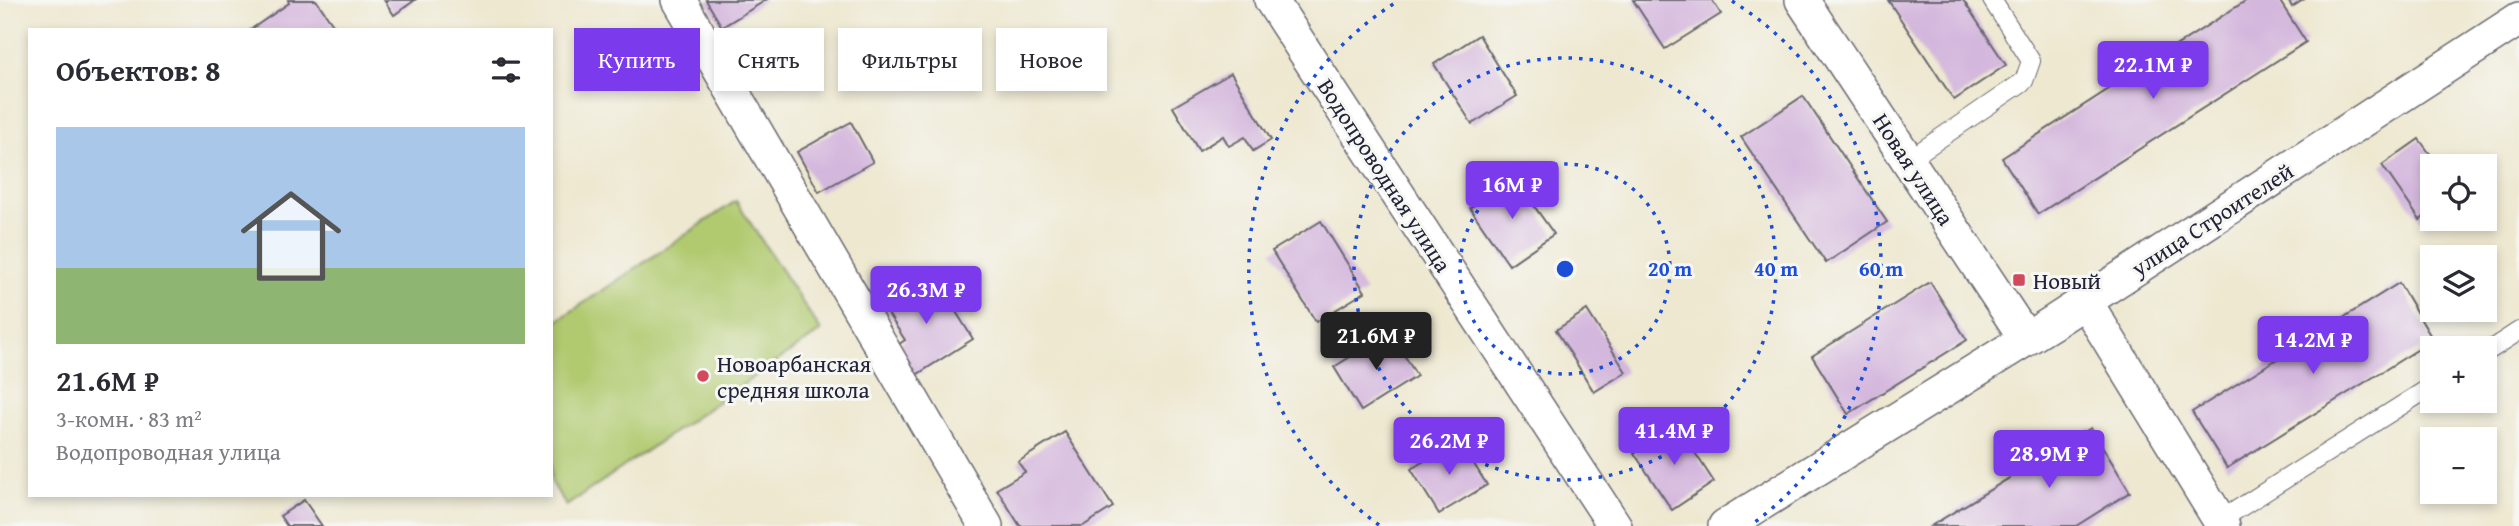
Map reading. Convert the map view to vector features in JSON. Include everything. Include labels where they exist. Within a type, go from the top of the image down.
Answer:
[{"type":"street","points":[[679,0],[986,526]]},
{"type":"street","name":"Водопроводная улица","points":[[1270,0],[1615,526]]},
{"type":"street","name":"Новая улица","points":[[1802,0],[2026,339]]},
{"type":"street","points":[[2512,0],[2519,12]]},
{"type":"street","name":"улица Строителей","points":[[1725,526],[2026,339],[2519,19]]},
{"type":"street","points":[[2085,301],[2221,524]]},
{"type":"lane","points":[[1908,160],[2024,81],[2031,61],[1992,0]]},
{"type":"lane","points":[[2497,345],[2519,331]]},
{"type":"lane","points":[[2221,524],[2420,394]]},
{"type":"green space","points":[[736,201],[821,331],[566,506],[553,484],[553,324]]},
{"type":"building","points":[[288,0],[316,0],[336,28],[253,28],[289,3]]},
{"type":"building","points":[[384,0],[415,0],[394,15]]},
{"type":"building","points":[[706,0],[766,0],[722,27]]},
{"type":"building","points":[[1633,0],[1712,0],[1721,14],[1665,49]]},
{"type":"building","points":[[1888,0],[1963,0],[2006,65],[1954,100]]},
{"type":"building","points":[[2247,0],[2279,0],[2306,42],[2038,214],[2002,158]]},
{"type":"building","points":[[2288,0],[2303,0],[2292,7]]},
{"type":"building","points":[[1479,35],[1517,96],[1472,124],[1434,64]]},
{"type":"building","points":[[1231,73],[1271,140],[1253,151],[1245,137],[1229,146],[1223,136],[1199,151],[1173,107]]},
{"type":"building","points":[[1803,96],[1887,222],[1826,263],[1741,137]]},
{"type":"building","points":[[851,122],[873,162],[819,192],[797,152]]},
{"type":"building","points":[[2419,139],[2430,154],[2420,154],[2420,220],[2382,165]]},
{"type":"building","points":[[1514,178],[1554,234],[1509,265],[1470,208]]},
{"type":"building","points":[[1321,221],[1365,292],[1316,322],[1272,251]]},
{"type":"building","points":[[933,275],[973,339],[913,377],[895,347],[905,340],[883,306]]},
{"type":"building","points":[[1930,282],[1967,340],[1848,414],[1812,356]]},
{"type":"building","points":[[2399,283],[2431,336],[2420,336],[2420,348],[2227,468],[2192,412]]},
{"type":"building","points":[[1587,310],[1626,372],[1594,392],[1556,330]]},
{"type":"building","points":[[1390,332],[1417,376],[1361,411],[1334,367]]},
{"type":"building","points":[[1677,425],[1714,482],[1672,510],[1634,453]]},
{"type":"building","points":[[2091,428],[2130,492],[2076,526],[1931,526]]},
{"type":"building","points":[[1065,432],[1113,507],[1083,526],[1020,526],[997,489],[1025,472],[1018,462]]},
{"type":"building","points":[[1459,440],[1487,485],[1439,514],[1411,469]]},
{"type":"building","points":[[304,500],[322,526],[287,526],[280,516]]},
{"type":"place","name":"Новый","points":[[2019,280]]},
{"type":"place","name":"Новоарбанская средняя школа","points":[[703,376]]}]
